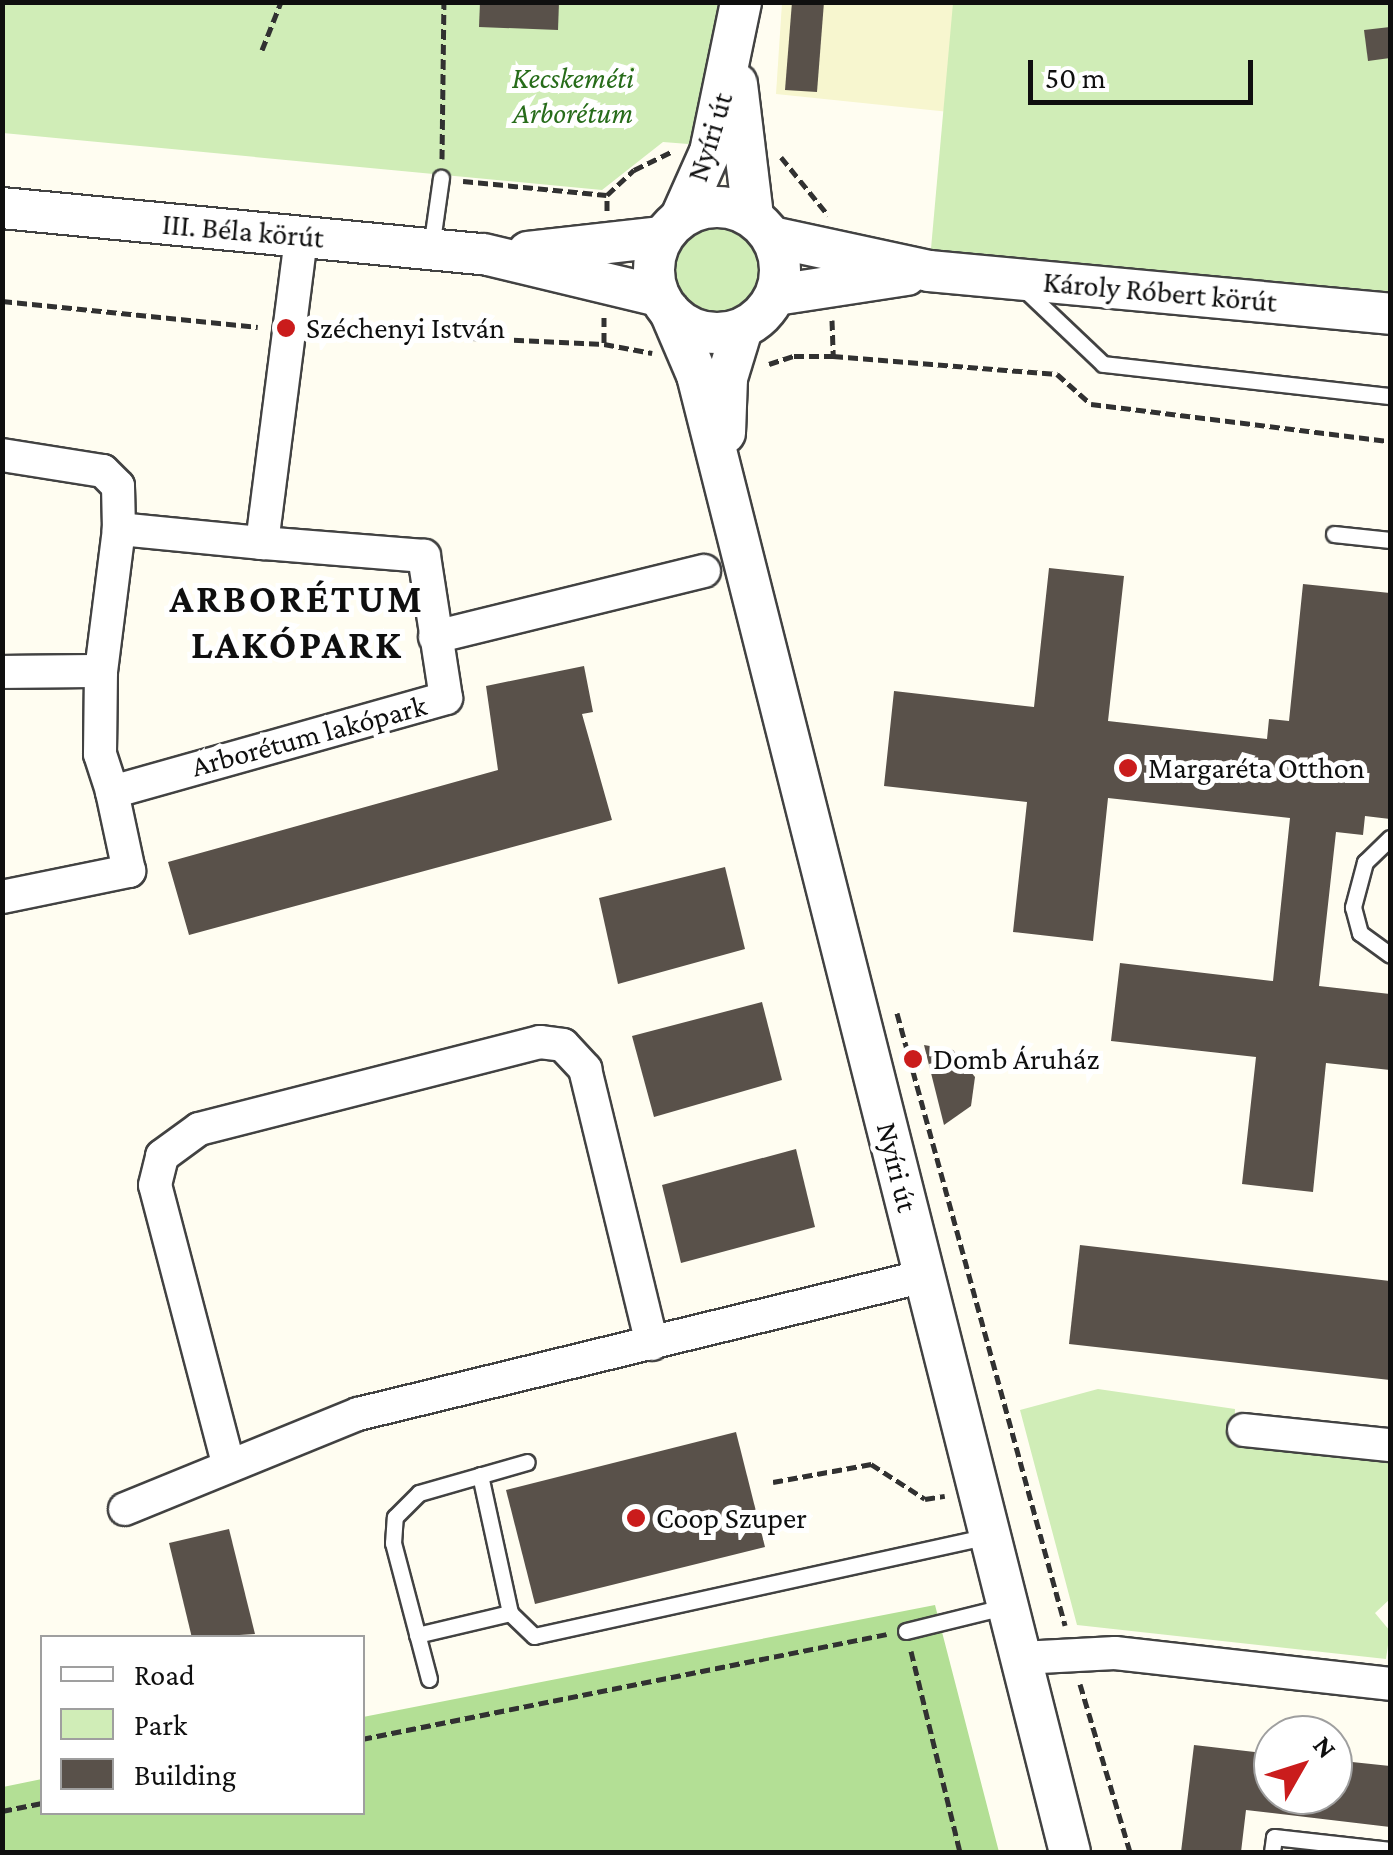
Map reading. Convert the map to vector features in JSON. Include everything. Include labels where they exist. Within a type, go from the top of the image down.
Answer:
[{"type":"street","name":"Nyíri út","points":[[672,227],[710,152],[734,56],[741,2]]},
{"type":"street","name":"Nyíri út","points":[[734,56],[762,227]]},
{"type":"street","points":[[717,206],[762,227],[781,276],[776,295],[742,328],[703,332],[664,304],[654,266],[672,227],[717,206]]},
{"type":"street","name":"III. Béla körút","points":[[2,208],[484,254],[664,304]]},
{"type":"street","name":"III. Béla körút","points":[[484,254],[606,248],[672,227]]},
{"type":"street","name":"Károly Róbert körút","points":[[762,227],[930,271],[1390,314]]},
{"type":"street","points":[[262,543],[301,237]]},
{"type":"street","name":"Károly Róbert körút","points":[[776,295],[930,271]]},
{"type":"street","name":"Nyíri út","points":[[664,304],[696,374],[1070,1852]]},
{"type":"street","name":"Nyíri út","points":[[724,482],[727,378],[742,328]]},
{"type":"street","points":[[2,456],[103,471],[118,486],[119,529],[101,671],[100,754],[129,871],[2,897]]},
{"type":"street","name":"Arborétum lakópark","points":[[112,792],[446,698],[424,556],[119,529]]},
{"type":"street","points":[[435,637],[704,571]]},
{"type":"street","points":[[2,672],[101,671]]},
{"type":"street","points":[[228,1463],[155,1184],[162,1156],[199,1129],[540,1042],[563,1045],[585,1069],[652,1344]]},
{"type":"street","points":[[125,1510],[228,1463],[358,1414],[925,1276]]},
{"type":"street","points":[[1244,1430],[1390,1445]]},
{"type":"street","points":[[1020,1658],[1072,1654],[1390,1684]]},
{"type":"lane","points":[[432,248],[441,176]]},
{"type":"lane","points":[[1013,279],[1103,364],[1390,396]]},
{"type":"lane","points":[[1334,534],[1390,540]]},
{"type":"lane","points":[[1390,838],[1365,862],[1353,907],[1360,933],[1390,955]]},
{"type":"lane","points":[[429,1679],[392,1543],[394,1517],[419,1493],[527,1462]]},
{"type":"lane","points":[[480,1475],[510,1612],[534,1636],[991,1535]]},
{"type":"lane","points":[[906,1630],[1008,1606]]},
{"type":"lane","points":[[417,1635],[510,1612]]},
{"type":"lane","points":[[1272,1852],[1274,1837],[1390,1850]]},
{"type":"path","points":[[262,50],[281,2]]},
{"type":"path","points":[[444,2],[441,176],[607,195]]},
{"type":"path","points":[[2,300],[288,330],[604,344],[604,301]]},
{"type":"path","points":[[756,371],[794,356],[833,356],[1057,374],[1091,404],[1390,442]]},
{"type":"path","points":[[896,1009],[1130,1852]]},
{"type":"path","points":[[773,1482],[871,1464],[925,1498],[1027,1483]]},
{"type":"path","points":[[365,1738],[906,1630],[960,1852]]},
{"type":"path","points":[[2,1811],[40,1803]]},
{"type":"green space","name":"Kecskeméti Arborétum","points":[[2,3],[727,3],[701,145],[663,142],[602,190],[3,133]]},
{"type":"green space","points":[[782,3],[961,3],[959,113],[776,94]]},
{"type":"green space","points":[[953,3],[1390,3],[1390,314],[929,271]]},
{"type":"green space","points":[[717,220],[736,224],[751,235],[762,250],[766,269],[762,288],[751,303],[736,314],[717,318],[698,314],[683,303],[672,288],[668,269],[672,250],[683,235],[698,224]]},
{"type":"green space","points":[[1098,1389],[1235,1409],[1234,1437],[1390,1452],[1390,1599],[1375,1613],[1390,1631],[1386,1659],[1077,1625],[1020,1410]]},
{"type":"green space","points":[[935,1605],[999,1852],[3,1852],[3,1787],[40,1779],[40,1815],[365,1815],[365,1717]]},
{"type":"building","points":[[480,2],[559,2],[558,30],[479,27]]},
{"type":"building","points":[[792,2],[824,2],[817,92],[785,90]]},
{"type":"building","points":[[1390,27],[1390,58],[1368,61],[1364,30]]},
{"type":"building","points":[[1049,568],[1124,576],[1108,721],[1267,739],[1269,719],[1289,721],[1303,584],[1390,593],[1390,819],[1365,816],[1363,835],[1336,832],[1319,986],[1390,994],[1390,1070],[1326,1063],[1313,1192],[1242,1184],[1256,1057],[1111,1041],[1120,963],[1273,981],[1290,818],[1108,798],[1093,941],[1013,932],[1027,802],[884,786],[894,691],[1034,707]]},
{"type":"building","points":[[584,666],[593,712],[582,714],[612,820],[189,935],[168,862],[498,770],[486,686]]},
{"type":"building","points":[[725,867],[745,949],[618,984],[599,898]]},
{"type":"building","points":[[762,1002],[782,1080],[654,1117],[632,1036]]},
{"type":"building","points":[[924,1045],[953,1050],[975,1077],[971,1106],[944,1125]]},
{"type":"building","points":[[796,1149],[815,1227],[681,1263],[662,1185]]},
{"type":"building","points":[[1080,1245],[1390,1281],[1390,1380],[1069,1344]]},
{"type":"building","name":"Coop Szuper","points":[[736,1432],[765,1547],[535,1604],[506,1490]]},
{"type":"building","points":[[229,1529],[255,1634],[191,1635],[169,1543]]},
{"type":"building","points":[[1194,1745],[1253,1752],[1253,1811],[1246,1810],[1241,1852],[1181,1852]]},
{"type":"building","points":[[1353,1762],[1390,1766],[1390,1827],[1288,1815],[1353,1815]]},
{"type":"place","name":"Széchenyi István","points":[[286,328]]},
{"type":"place","name":"Margaréta Otthon","points":[[1128,768]]},
{"type":"place","name":"Domb Áruház","points":[[913,1059]]},
{"type":"place","name":"Coop Szuper","points":[[636,1518]]},
{"type":"district","name":"ARBORÉTUM LAKÓPARK","points":[[297,622]]}]
